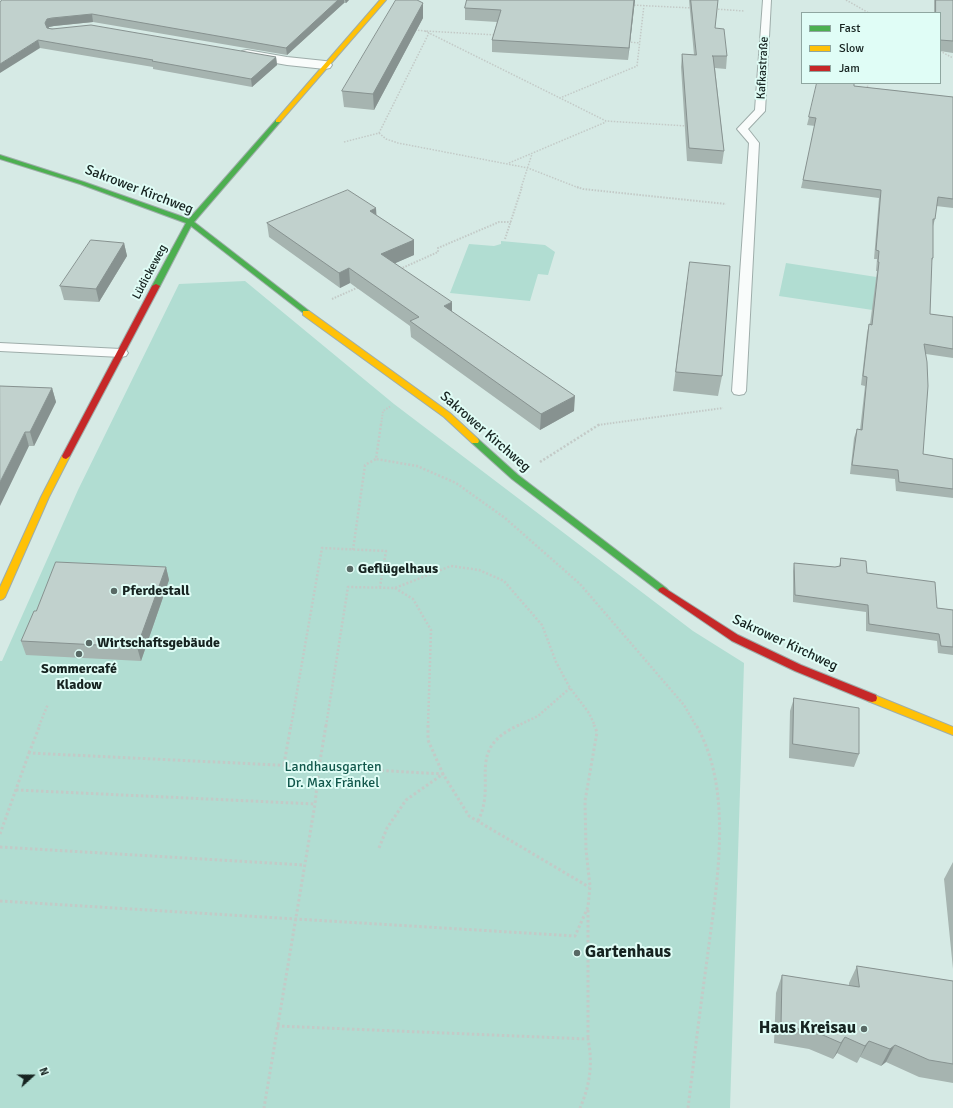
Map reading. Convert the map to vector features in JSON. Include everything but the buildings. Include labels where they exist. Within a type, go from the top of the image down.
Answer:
[{"type":"street","name":"Lüdickeweg","points":[[0,598],[45,497],[190,222],[383,0]]},
{"type":"street","points":[[233,52],[287,61],[325,65]]},
{"type":"street","name":"Sakrower Kirchweg","points":[[0,157],[82,183],[190,222],[304,311],[447,415],[516,477],[671,596],[735,638],[798,668],[953,731]]},
{"type":"lane","name":"Kafkastraße","points":[[751,206],[754,143],[742,129],[760,111],[767,0]]},
{"type":"lane","points":[[739,391],[751,206]]},
{"type":"lane","points":[[0,347],[121,353]]},
{"type":"path","points":[[846,0],[867,12]]},
{"type":"path","points":[[629,5],[698,8]]},
{"type":"path","points":[[560,98],[637,66],[644,5]]},
{"type":"path","points":[[713,9],[766,12]]},
{"type":"path","points":[[504,35],[425,31],[606,121],[694,126]]},
{"type":"path","points":[[344,142],[379,133],[429,33]]},
{"type":"path","points":[[624,42],[640,43]]},
{"type":"path","points":[[941,52],[953,58]]},
{"type":"path","points":[[866,96],[868,84]]},
{"type":"path","points":[[508,163],[606,121]]},
{"type":"path","points":[[379,133],[386,139],[398,143],[528,168],[583,189],[751,206]]},
{"type":"path","points":[[505,239],[532,154]]},
{"type":"path","points":[[395,271],[438,252],[438,248],[499,222],[511,222]]},
{"type":"path","points":[[304,311],[360,286]]},
{"type":"path","points":[[516,477],[600,424],[735,407],[739,391]]},
{"type":"path","points":[[376,459],[383,411],[416,392]]},
{"type":"path","points":[[353,550],[365,465],[376,459],[417,466],[456,483],[505,518],[580,584],[684,705],[702,736],[716,778],[719,813],[717,879],[688,1108]]},
{"type":"path","points":[[284,764],[322,548],[386,551],[380,587]]},
{"type":"path","points":[[264,1108],[315,804],[319,767],[348,587],[395,588],[451,566],[479,570],[504,581],[542,625],[556,662],[570,688],[589,713],[596,732],[585,801],[586,850],[589,887],[588,1040],[592,1052],[591,1075],[580,1108]]},
{"type":"path","points":[[395,588],[413,599],[431,630],[428,740],[443,774],[469,816],[589,887]]},
{"type":"path","points":[[478,821],[483,814],[486,797],[486,762],[489,749],[498,738],[516,726],[532,720],[545,711],[570,688]]},
{"type":"path","points":[[0,834],[48,704]]},
{"type":"path","points":[[29,753],[284,764],[443,774]]},
{"type":"path","points":[[378,848],[387,828],[406,800],[443,774]]},
{"type":"path","points":[[16,790],[315,804]]},
{"type":"path","points":[[0,847],[304,865]]},
{"type":"path","points":[[0,901],[575,936],[588,907]]},
{"type":"path","points":[[277,1026],[588,1040]]},
{"type":"green space","points":[[501,241],[545,245],[555,252],[548,275],[538,274],[530,301],[450,293],[469,244],[494,246],[501,244]]},
{"type":"green space","points":[[786,263],[928,285],[926,318],[779,296]]},
{"type":"green space","name":"Landhausgarten Dr. Max Fränkel","points":[[245,281],[394,404],[693,631],[744,663],[730,1108],[0,1108],[0,661],[2,661],[78,490],[179,284]]},
{"type":"traffic: fast","points":[[156,286],[190,222],[278,121]]},
{"type":"traffic: fast","points":[[0,157],[82,183],[190,222],[306,313]]},
{"type":"traffic: fast","points":[[475,441],[515,477],[663,590]]},
{"type":"traffic: slow","points":[[278,121],[383,0]]},
{"type":"traffic: slow","points":[[306,313],[447,415],[475,441]]},
{"type":"traffic: slow","points":[[0,597],[45,497],[66,456]]},
{"type":"traffic: slow","points":[[872,698],[953,731]]},
{"type":"traffic: jam","points":[[66,456],[156,286]]},
{"type":"traffic: jam","points":[[663,590],[735,638],[798,668],[872,698]]},
{"type":"place","name":"Geflügelhaus","points":[[350,569]]},
{"type":"place","name":"Pferdestall","points":[[114,591]]},
{"type":"place","name":"Wirtschaftsgebäude","points":[[89,643]]},
{"type":"place","name":"Sommercafé Kladow","points":[[79,654]]},
{"type":"place","name":"Gartenhaus","points":[[577,953]]},
{"type":"place","name":"Haus Kreisau","points":[[864,1029]]}]
